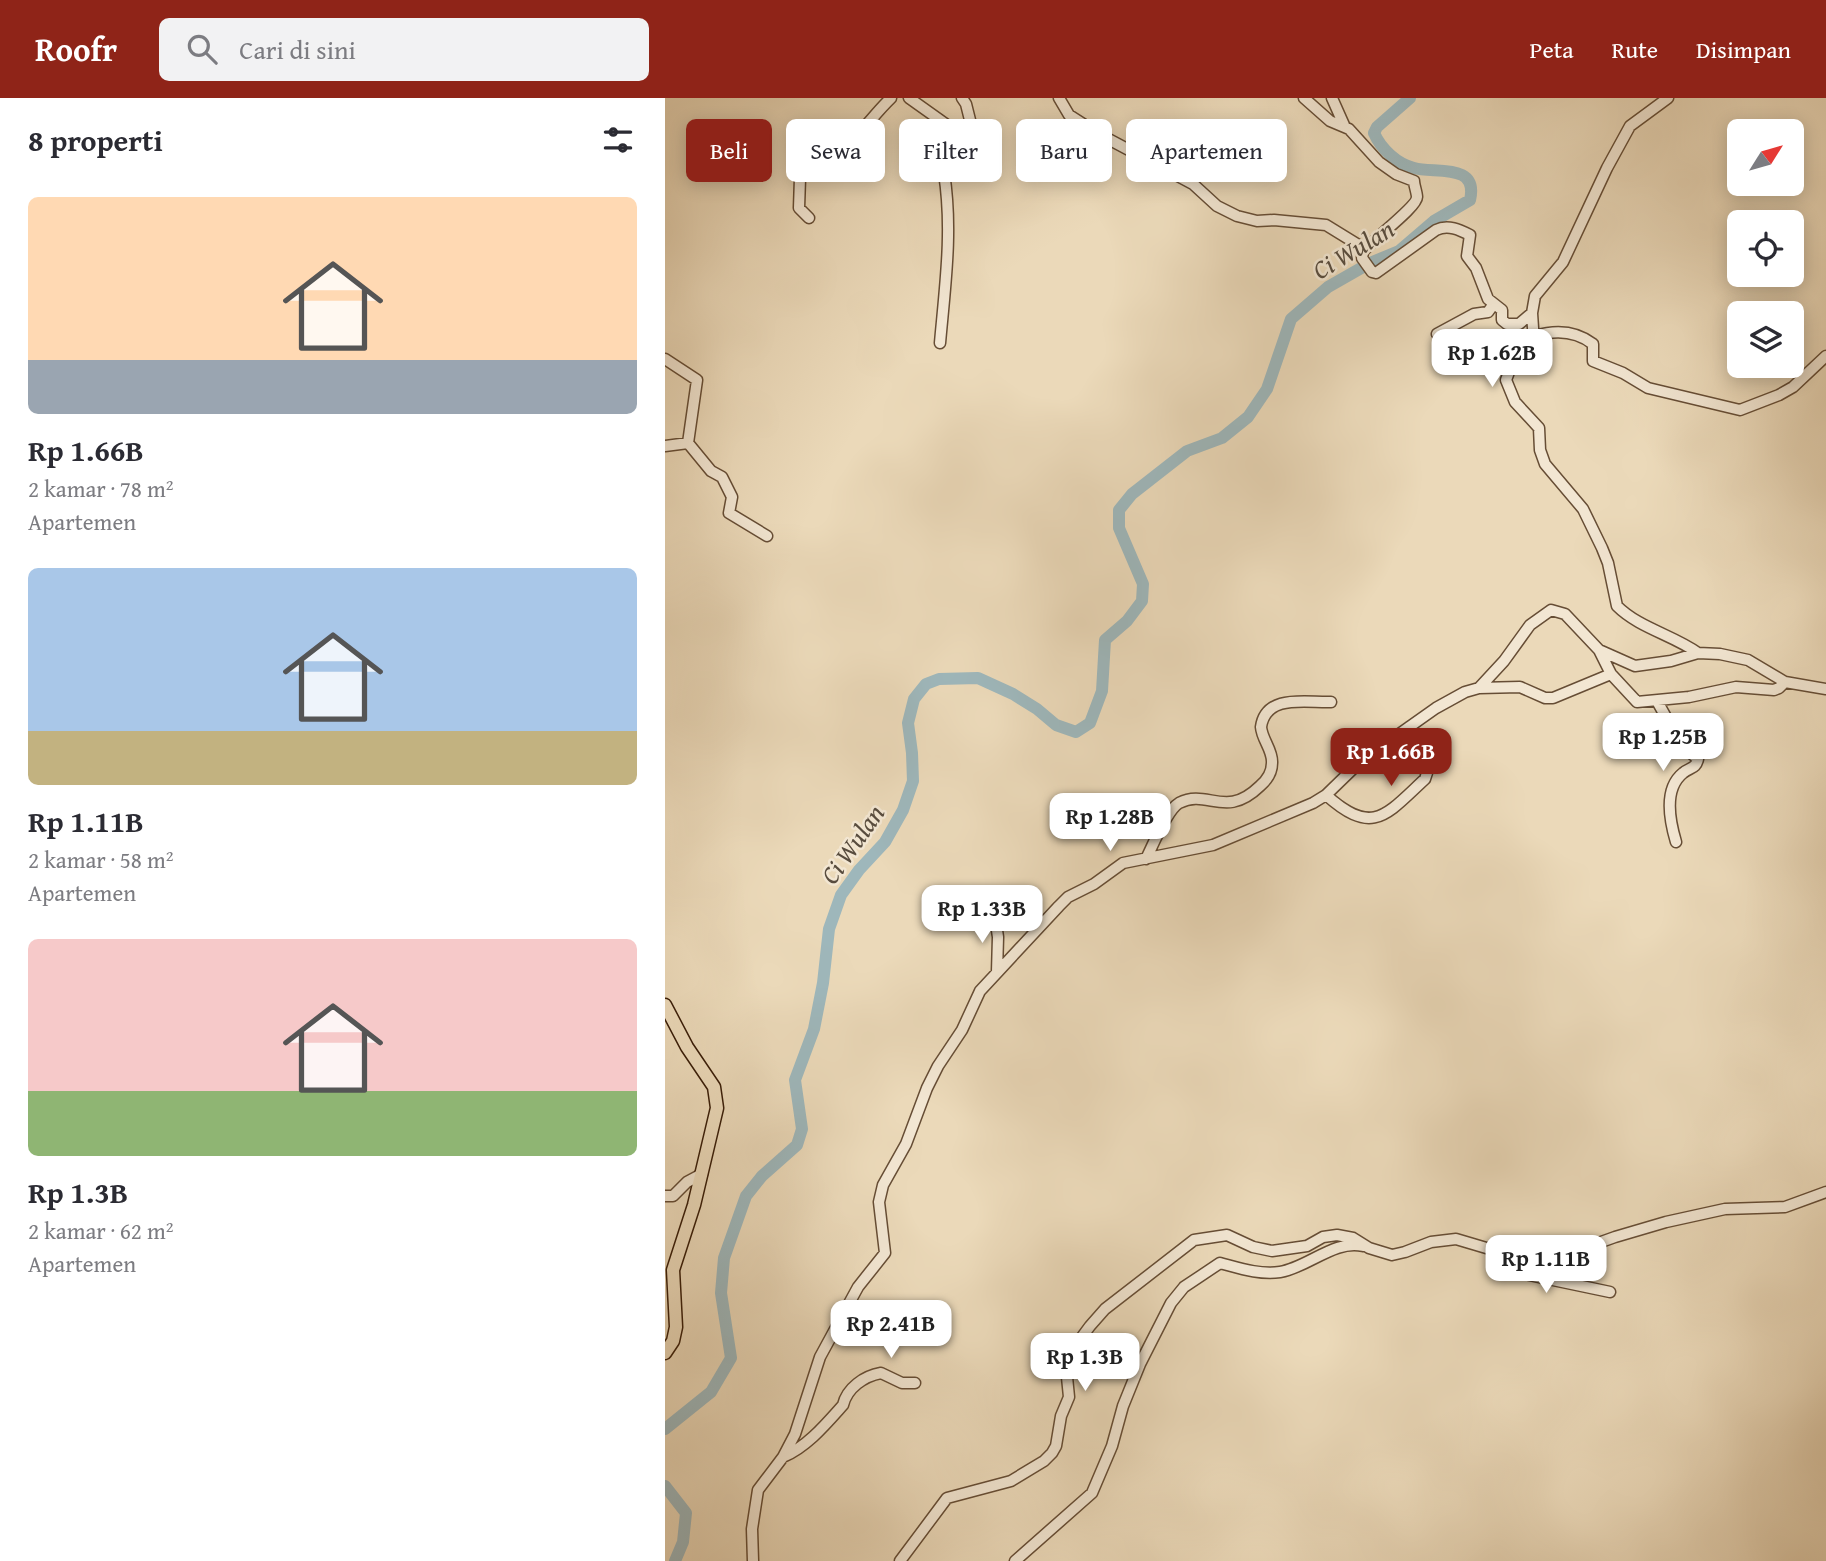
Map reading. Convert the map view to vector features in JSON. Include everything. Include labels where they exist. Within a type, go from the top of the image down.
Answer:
[{"type":"main road","points":[[665,1005],[687,1047],[716,1092],[716,1116],[702,1174],[673,1270],[676,1327],[673,1341],[665,1353]]},
{"type":"street","points":[[809,218],[799,208],[800,177],[812,165],[813,159],[831,145],[841,149],[849,143],[874,120],[891,98]]},
{"type":"street","points":[[909,98],[939,119]]},
{"type":"street","points":[[962,98],[970,119]]},
{"type":"street","points":[[1059,98],[1064,109],[1075,119],[1193,184],[1217,206],[1237,216],[1257,221],[1326,225],[1364,253],[1371,271],[1378,272],[1441,227],[1454,228],[1471,235],[1467,256],[1476,268],[1487,299],[1502,310],[1502,320],[1509,324],[1522,323],[1532,313]]},
{"type":"street","points":[[1304,98],[1329,121],[1344,125]]},
{"type":"street","points":[[1332,98],[1344,125],[1379,162],[1396,174],[1412,179],[1415,185],[1417,198],[1411,208],[1364,253]]},
{"type":"street","points":[[1668,98],[1636,120],[1626,132],[1563,262],[1535,296],[1532,313],[1535,336],[1532,346],[1509,372],[1506,380],[1515,402],[1539,428],[1540,450],[1545,464],[1578,502],[1596,533],[1608,563],[1617,606],[1646,626],[1679,640],[1698,653]]},
{"type":"street","points":[[940,343],[949,226],[945,182]]},
{"type":"street","points":[[1437,334],[1474,314],[1488,312],[1493,305]]},
{"type":"street","points":[[1535,336],[1553,331],[1585,338],[1594,345],[1593,361],[1623,373],[1645,387],[1740,410],[1793,387],[1826,356]]},
{"type":"street","points":[[665,359],[697,380],[688,443],[711,471],[722,477],[732,496],[729,513],[767,537]]},
{"type":"street","points":[[665,446],[688,443]]},
{"type":"street","points":[[1479,688],[1531,625],[1551,610],[1565,614],[1599,650],[1611,674],[1632,700],[1641,703],[1736,687],[1774,690],[1785,682]]},
{"type":"street","points":[[1599,650],[1635,666],[1671,661],[1698,653],[1720,654],[1748,660],[1785,682],[1826,689]]},
{"type":"street","points":[[753,1561],[752,1529],[758,1490],[783,1457],[795,1434],[820,1357],[858,1287],[885,1253],[879,1202],[883,1185],[906,1144],[927,1088],[962,1030],[980,991],[1068,897],[1094,884],[1123,863],[1213,845],[1313,803],[1360,761],[1457,696],[1479,688],[1520,687],[1545,698],[1553,698],[1611,674]]},
{"type":"street","points":[[1657,701],[1682,746],[1698,759],[1695,767],[1679,777],[1671,796],[1669,815],[1676,842]]},
{"type":"street","points":[[1146,859],[1178,804],[1191,800],[1238,802],[1267,780],[1273,761],[1261,727],[1268,711],[1283,702],[1331,702]]},
{"type":"street","points":[[1326,794],[1341,807],[1361,817],[1376,819],[1391,810],[1425,779],[1428,773],[1427,759],[1409,727]]},
{"type":"street","points":[[995,917],[998,937],[997,972]]},
{"type":"street","points":[[665,1196],[673,1196],[678,1188],[702,1174]]},
{"type":"street","points":[[1016,1561],[1092,1493],[1112,1446],[1123,1406],[1140,1364],[1171,1304],[1184,1287],[1220,1264],[1247,1270],[1280,1272],[1350,1244],[1386,1254],[1399,1254],[1430,1242],[1456,1239],[1510,1255],[1564,1254],[1666,1222],[1725,1209],[1785,1207],[1826,1192]]},
{"type":"street","points":[[900,1561],[947,1498],[1011,1481],[1052,1453],[1056,1446],[1061,1416],[1069,1397],[1066,1367],[1073,1349],[1105,1309],[1194,1240],[1227,1235],[1253,1247],[1272,1251],[1307,1246],[1323,1237],[1337,1235],[1360,1240],[1369,1248]]},
{"type":"street","points":[[1510,1255],[1529,1276],[1610,1292]]},
{"type":"street","points":[[783,1457],[798,1450],[809,1440],[843,1405],[857,1383],[881,1373],[902,1383],[915,1383]]},
{"type":"waterway","name":"Ci Wulan","points":[[665,1429],[711,1392],[731,1358],[721,1293],[724,1258],[746,1196],[762,1176],[797,1145],[802,1129],[795,1080],[814,1029],[829,929],[841,895],[859,870],[885,842],[903,810],[913,781],[908,723],[914,699],[926,684],[939,679],[978,678],[1013,694],[1056,725],[1076,732],[1090,723],[1102,691],[1105,640],[1127,621],[1142,601],[1143,584],[1119,528],[1119,510],[1132,494],[1187,451],[1222,438],[1248,417],[1267,389],[1291,319],[1328,287],[1370,263],[1399,251],[1434,221],[1470,200],[1471,188],[1462,175],[1408,166],[1390,155],[1377,139],[1374,133],[1377,127],[1410,98]]},
{"type":"waterway","name":"Ci Wulan","points":[[665,1486],[686,1513],[683,1542],[675,1561]]}]
